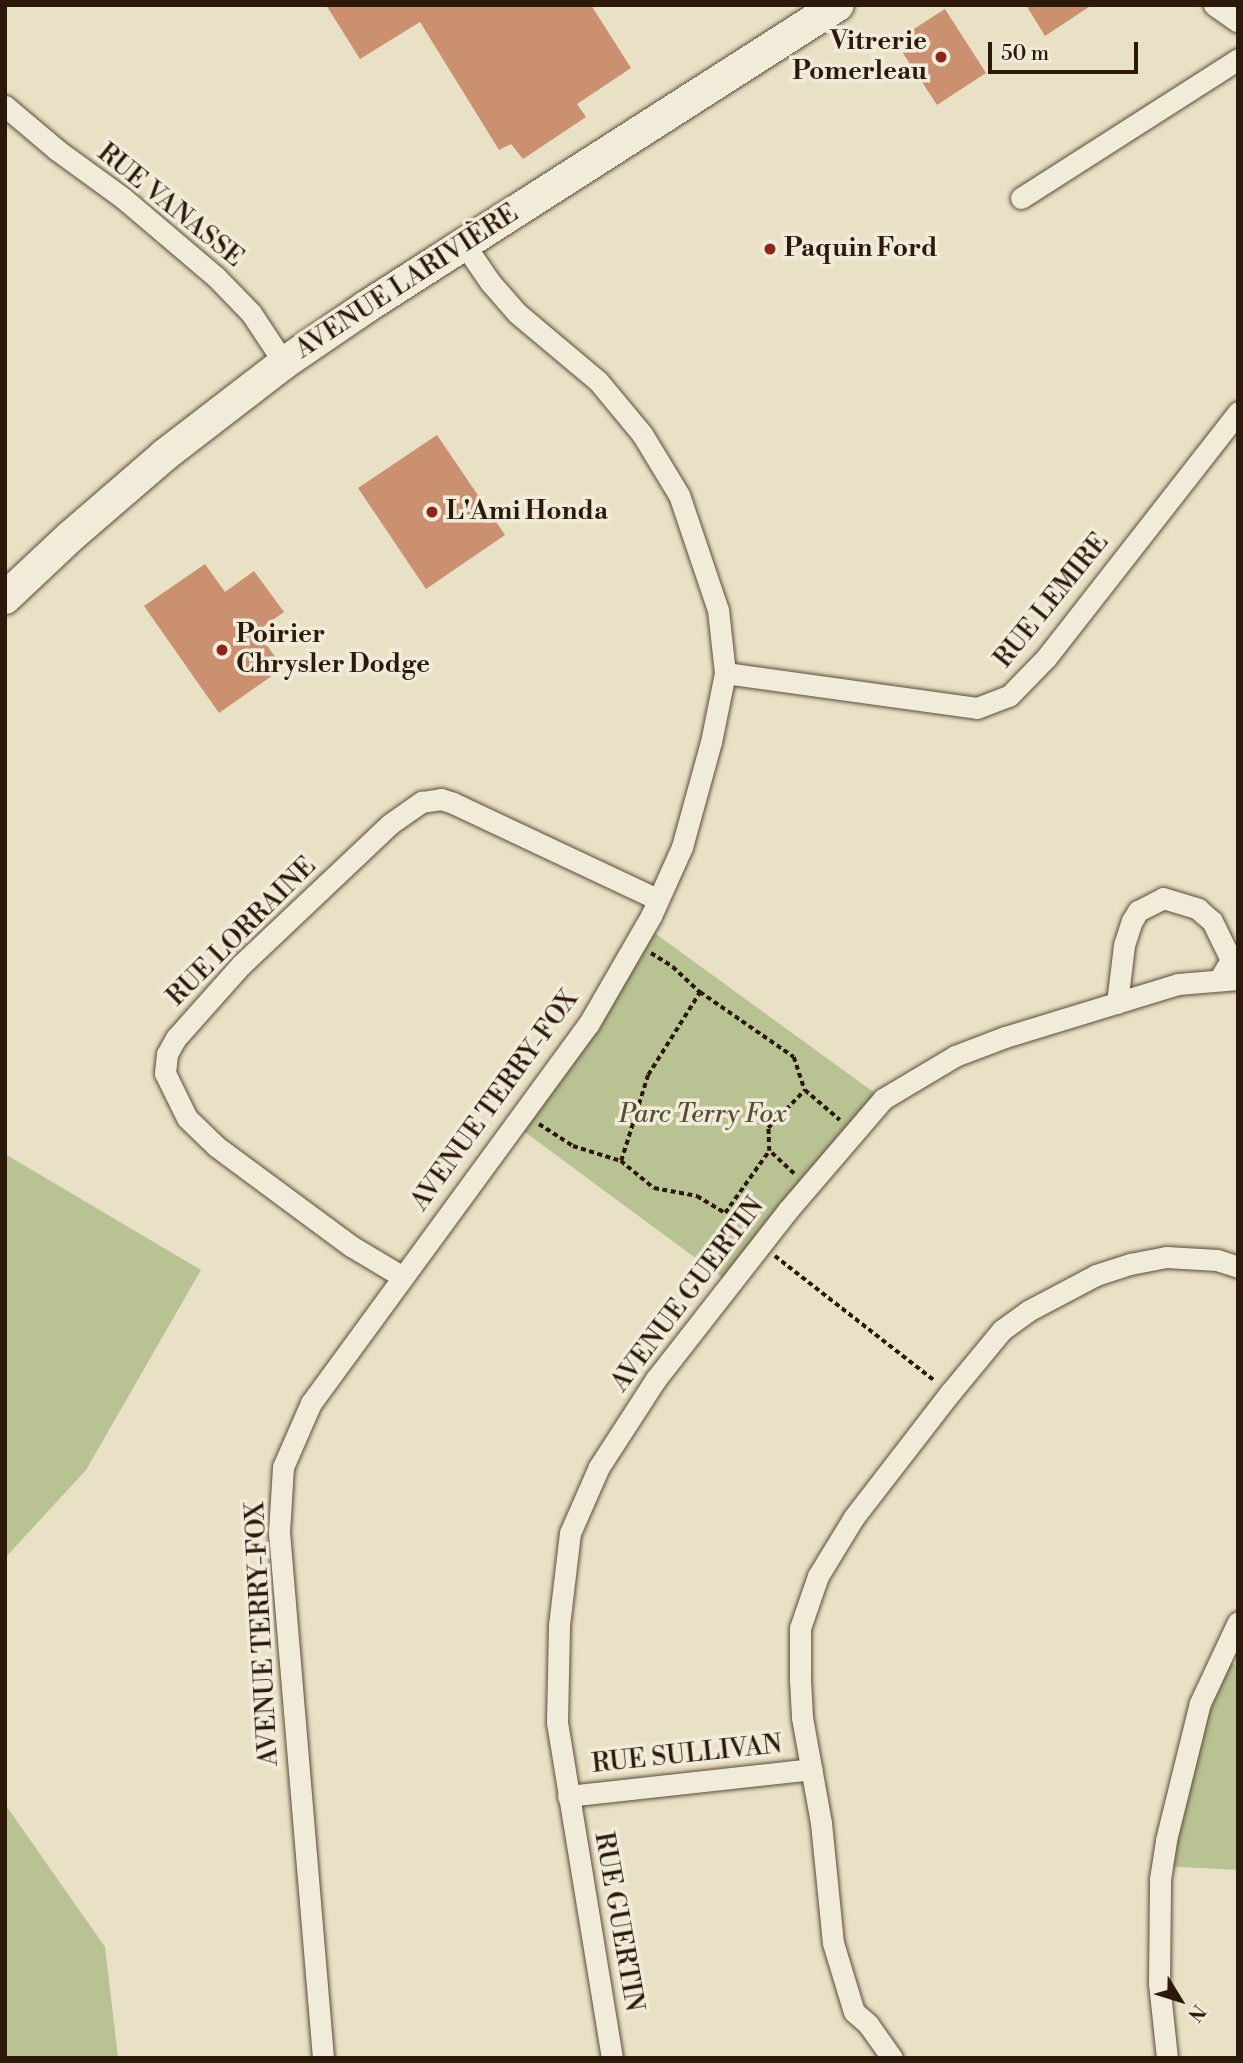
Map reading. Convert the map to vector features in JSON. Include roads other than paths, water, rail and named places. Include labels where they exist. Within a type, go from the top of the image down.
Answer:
[{"type":"main road","name":"AVENUE LARIVIÈRE","points":[[5,598],[71,536],[166,454],[284,363],[464,244],[838,5]]},
{"type":"street","points":[[1214,5],[1238,22]]},
{"type":"street","points":[[1021,198],[1238,59]]},
{"type":"street","name":"RUE VANASSE","points":[[5,106],[57,150],[123,198],[216,277],[251,313],[284,363]]},
{"type":"street","name":"AVENUE TERRY-FOX","points":[[323,2058],[279,1532],[283,1468],[311,1403],[588,1025],[634,943],[682,847],[711,742],[724,673],[718,610],[679,495],[642,434],[598,382],[517,313],[489,282],[464,244]]},
{"type":"street","name":"RUE LEMIRE","points":[[724,673],[977,708],[1009,696],[1046,658],[1238,412]]},
{"type":"street","name":"RUE LORRAINE","points":[[403,1277],[351,1246],[216,1146],[187,1118],[166,1073],[167,1054],[176,1038],[242,965],[390,824],[422,802],[441,799],[453,803],[657,899]]},
{"type":"street","name":"AVENUE GUERTIN","points":[[568,1796],[557,1722],[559,1626],[569,1534],[599,1467],[656,1379],[808,1187],[883,1100],[955,1056],[1054,1021],[1117,1003],[1178,984],[1229,979],[1231,960],[1212,921],[1198,909],[1163,898],[1138,911],[1124,945],[1117,1003]]},
{"type":"street","points":[[892,2058],[868,2024],[854,2012],[833,1943],[821,1824],[802,1717],[800,1681],[800,1628],[818,1576],[854,1517],[1002,1330],[1051,1296],[1096,1275],[1166,1257],[1216,1261],[1238,1267]]},
{"type":"street","points":[[1167,2058],[1159,1983],[1160,1878],[1166,1840],[1200,1703],[1238,1622]]},
{"type":"street","name":"RUE SULLIVAN","points":[[568,1796],[813,1769]]},
{"type":"street","name":"RUE GUERTIN","points":[[568,1796],[612,2058]]},
{"type":"place","name":"Vitrerie Pomerleau","points":[[941,57]]},
{"type":"place","name":"Paquin Ford","points":[[770,249]]},
{"type":"place","name":"L'Ami Honda","points":[[432,512]]},
{"type":"place","name":"Poirier Chrysler Dodge","points":[[222,650]]},
{"type":"park label","name":"Parc Terry Fox","points":[[703,1115]]}]
